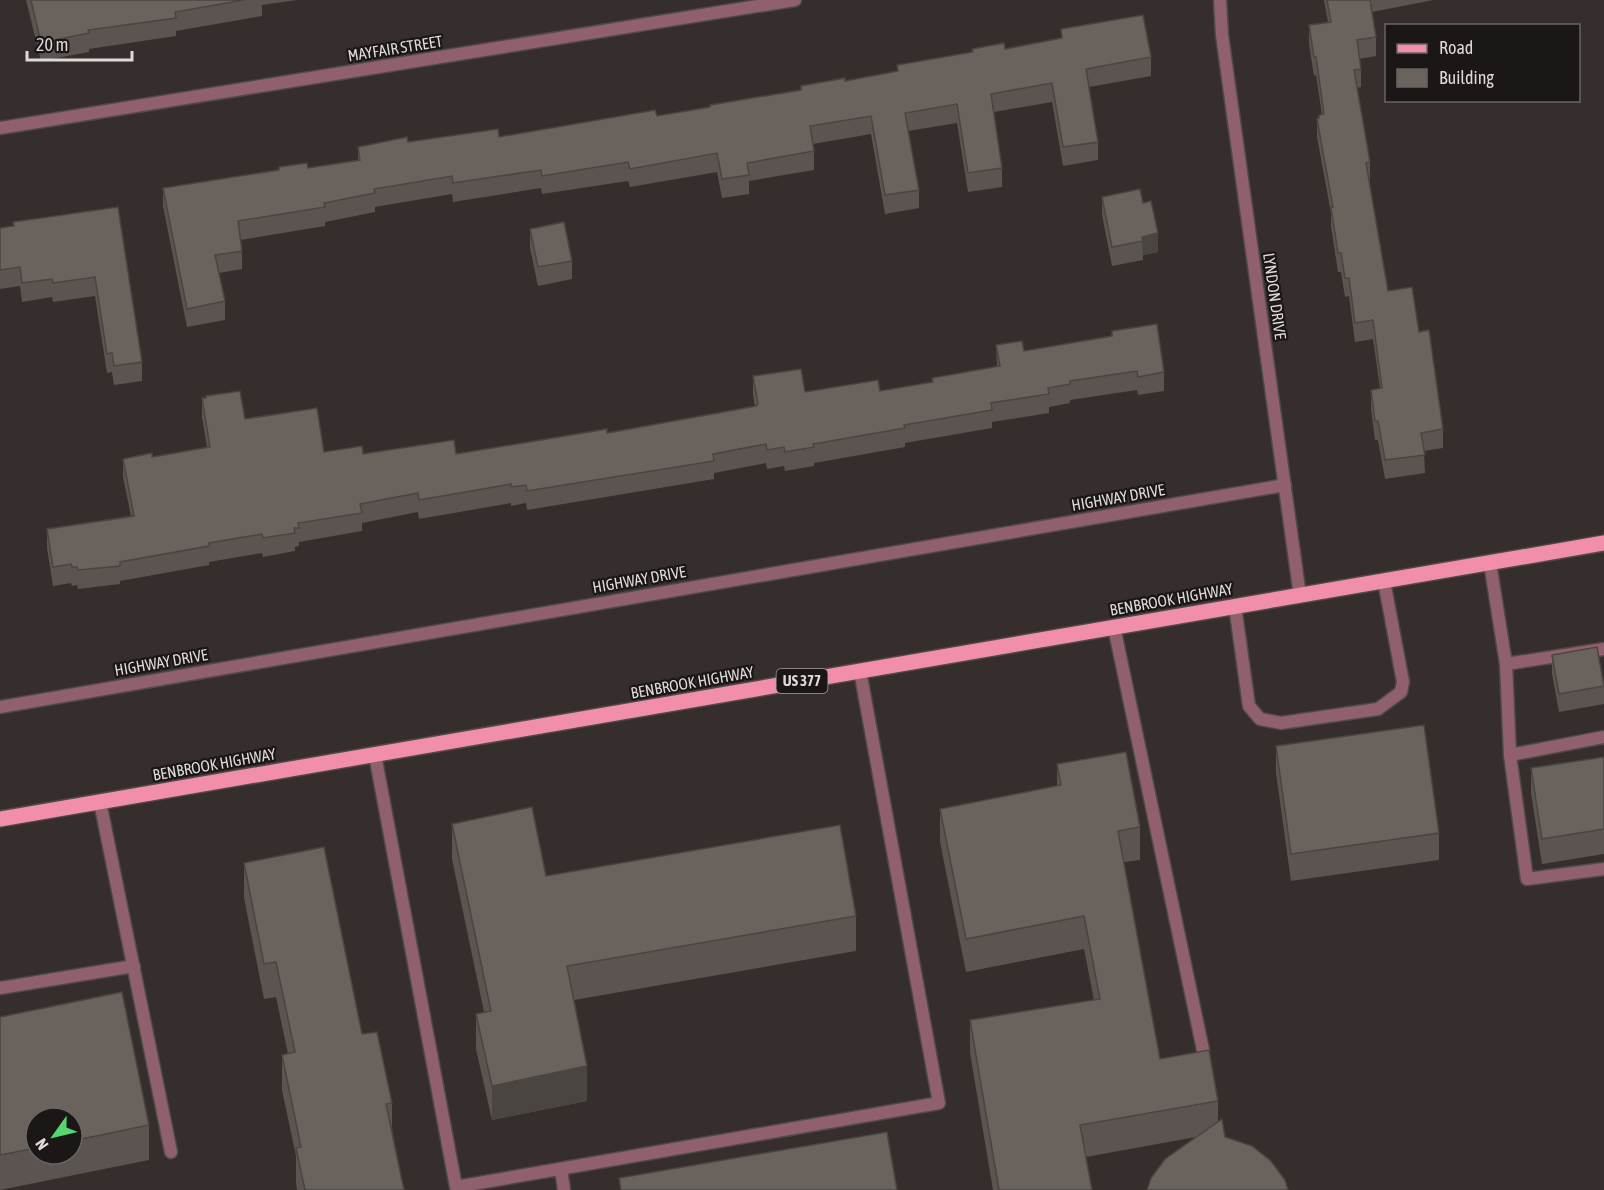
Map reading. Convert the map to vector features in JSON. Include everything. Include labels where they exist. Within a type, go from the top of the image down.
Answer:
[{"type":"main road","name":"BENBROOK HIGHWAY","points":[[0,819],[1604,543]]},
{"type":"street","name":"MAYFAIR STREET","points":[[0,128],[795,0]]},
{"type":"street","name":"LYNDON DRIVE","points":[[1220,0],[1221,35],[1300,596]]},
{"type":"street","name":"HIGHWAY DRIVE","points":[[0,706],[1285,485]]},
{"type":"street","points":[[1490,563],[1506,664],[1510,755],[1527,879],[1604,869]]},
{"type":"street","points":[[1235,606],[1249,706],[1260,719],[1281,723],[1378,709],[1401,692],[1402,682],[1384,581]]},
{"type":"street","points":[[1114,627],[1203,1050]]},
{"type":"street","points":[[1506,664],[1604,649]]},
{"type":"street","points":[[375,755],[456,1188],[939,1103],[860,671]]},
{"type":"street","points":[[1510,755],[1604,737]]},
{"type":"street","points":[[100,802],[171,1152]]},
{"type":"street","points":[[0,988],[134,966]]},
{"type":"street","points":[[561,1169],[564,1190]]},
{"type":"building","points":[[31,0],[244,0],[175,12],[176,18],[88,30],[89,33],[41,43]]},
{"type":"building","points":[[1327,0],[1370,0],[1376,37],[1357,40],[1361,69],[1354,70],[1370,162],[1366,163],[1388,291],[1412,287],[1419,332],[1429,330],[1443,429],[1421,433],[1425,455],[1385,460],[1378,421],[1375,421],[1371,390],[1382,388],[1373,320],[1355,323],[1349,278],[1345,278],[1341,253],[1338,253],[1331,207],[1333,207],[1317,119],[1319,115],[1324,114],[1309,25],[1331,22]]},
{"type":"building","points":[[1143,15],[1151,57],[1086,69],[1098,142],[1063,147],[1052,83],[991,94],[1002,168],[968,173],[957,104],[905,113],[919,190],[885,195],[871,116],[810,126],[814,151],[747,163],[749,175],[722,179],[717,153],[630,169],[628,162],[542,176],[541,170],[453,183],[452,176],[374,189],[375,193],[324,203],[325,207],[238,221],[242,251],[215,255],[225,301],[187,309],[163,188],[279,170],[279,167],[307,163],[308,168],[360,160],[358,147],[407,137],[408,142],[498,129],[499,137],[655,110],[657,116],[710,107],[710,105],[801,90],[801,86],[898,71],[897,65],[973,52],[972,49],[1004,43],[1005,49],[1062,38],[1061,29]]},
{"type":"building","points":[[1140,189],[1143,203],[1151,201],[1158,233],[1142,237],[1143,241],[1112,247],[1102,197]]},
{"type":"building","points":[[118,207],[142,362],[114,366],[112,353],[107,354],[95,277],[53,283],[52,279],[22,283],[20,267],[0,270],[0,228],[14,226],[13,222]]},
{"type":"building","points":[[564,222],[572,261],[538,267],[530,229]]},
{"type":"building","points":[[1157,324],[1164,372],[1138,377],[1137,371],[1070,381],[1070,384],[1048,388],[1049,394],[991,403],[992,410],[904,425],[905,428],[813,444],[814,447],[785,452],[784,447],[767,450],[766,444],[713,454],[714,461],[527,491],[526,485],[511,487],[511,484],[419,500],[418,493],[360,504],[362,513],[298,523],[299,528],[294,528],[295,533],[263,538],[262,534],[209,543],[209,546],[120,562],[120,566],[78,570],[71,564],[53,567],[47,529],[134,516],[123,459],[152,453],[152,457],[210,447],[202,398],[206,396],[240,391],[245,419],[317,408],[324,452],[362,446],[363,454],[454,440],[456,454],[607,429],[607,433],[756,406],[758,404],[753,376],[801,369],[805,392],[878,380],[880,391],[933,382],[932,378],[1000,366],[996,345],[1022,341],[1024,351],[1112,336],[1112,331]]},
{"type":"building","points":[[1597,647],[1604,686],[1559,694],[1552,655]]},
{"type":"building","points":[[1424,725],[1439,833],[1291,854],[1276,746]]},
{"type":"building","points":[[1126,752],[1140,827],[1118,831],[1160,1059],[1209,1050],[1218,1101],[1080,1125],[1092,1190],[999,1190],[970,1020],[1100,999],[1084,916],[966,939],[940,809],[1061,785],[1057,764]]},
{"type":"building","points":[[1604,757],[1604,829],[1542,839],[1531,768]]},
{"type":"building","points":[[532,807],[546,876],[840,825],[856,916],[567,966],[587,1066],[492,1086],[476,1014],[491,1011],[452,824]]},
{"type":"building","points":[[324,847],[362,1034],[377,1032],[392,1103],[386,1104],[404,1190],[305,1190],[296,1148],[301,1147],[282,1055],[295,1052],[276,962],[264,964],[244,863]]},
{"type":"building","points":[[122,992],[149,1125],[84,1139],[84,1106],[24,1106],[24,1150],[0,1155],[0,1017]]},
{"type":"building","points":[[1222,1119],[1225,1137],[1252,1146],[1271,1161],[1285,1180],[1288,1190],[1147,1190],[1151,1178],[1165,1159]]},
{"type":"building","points":[[887,1132],[897,1190],[621,1190],[619,1178]]}]
